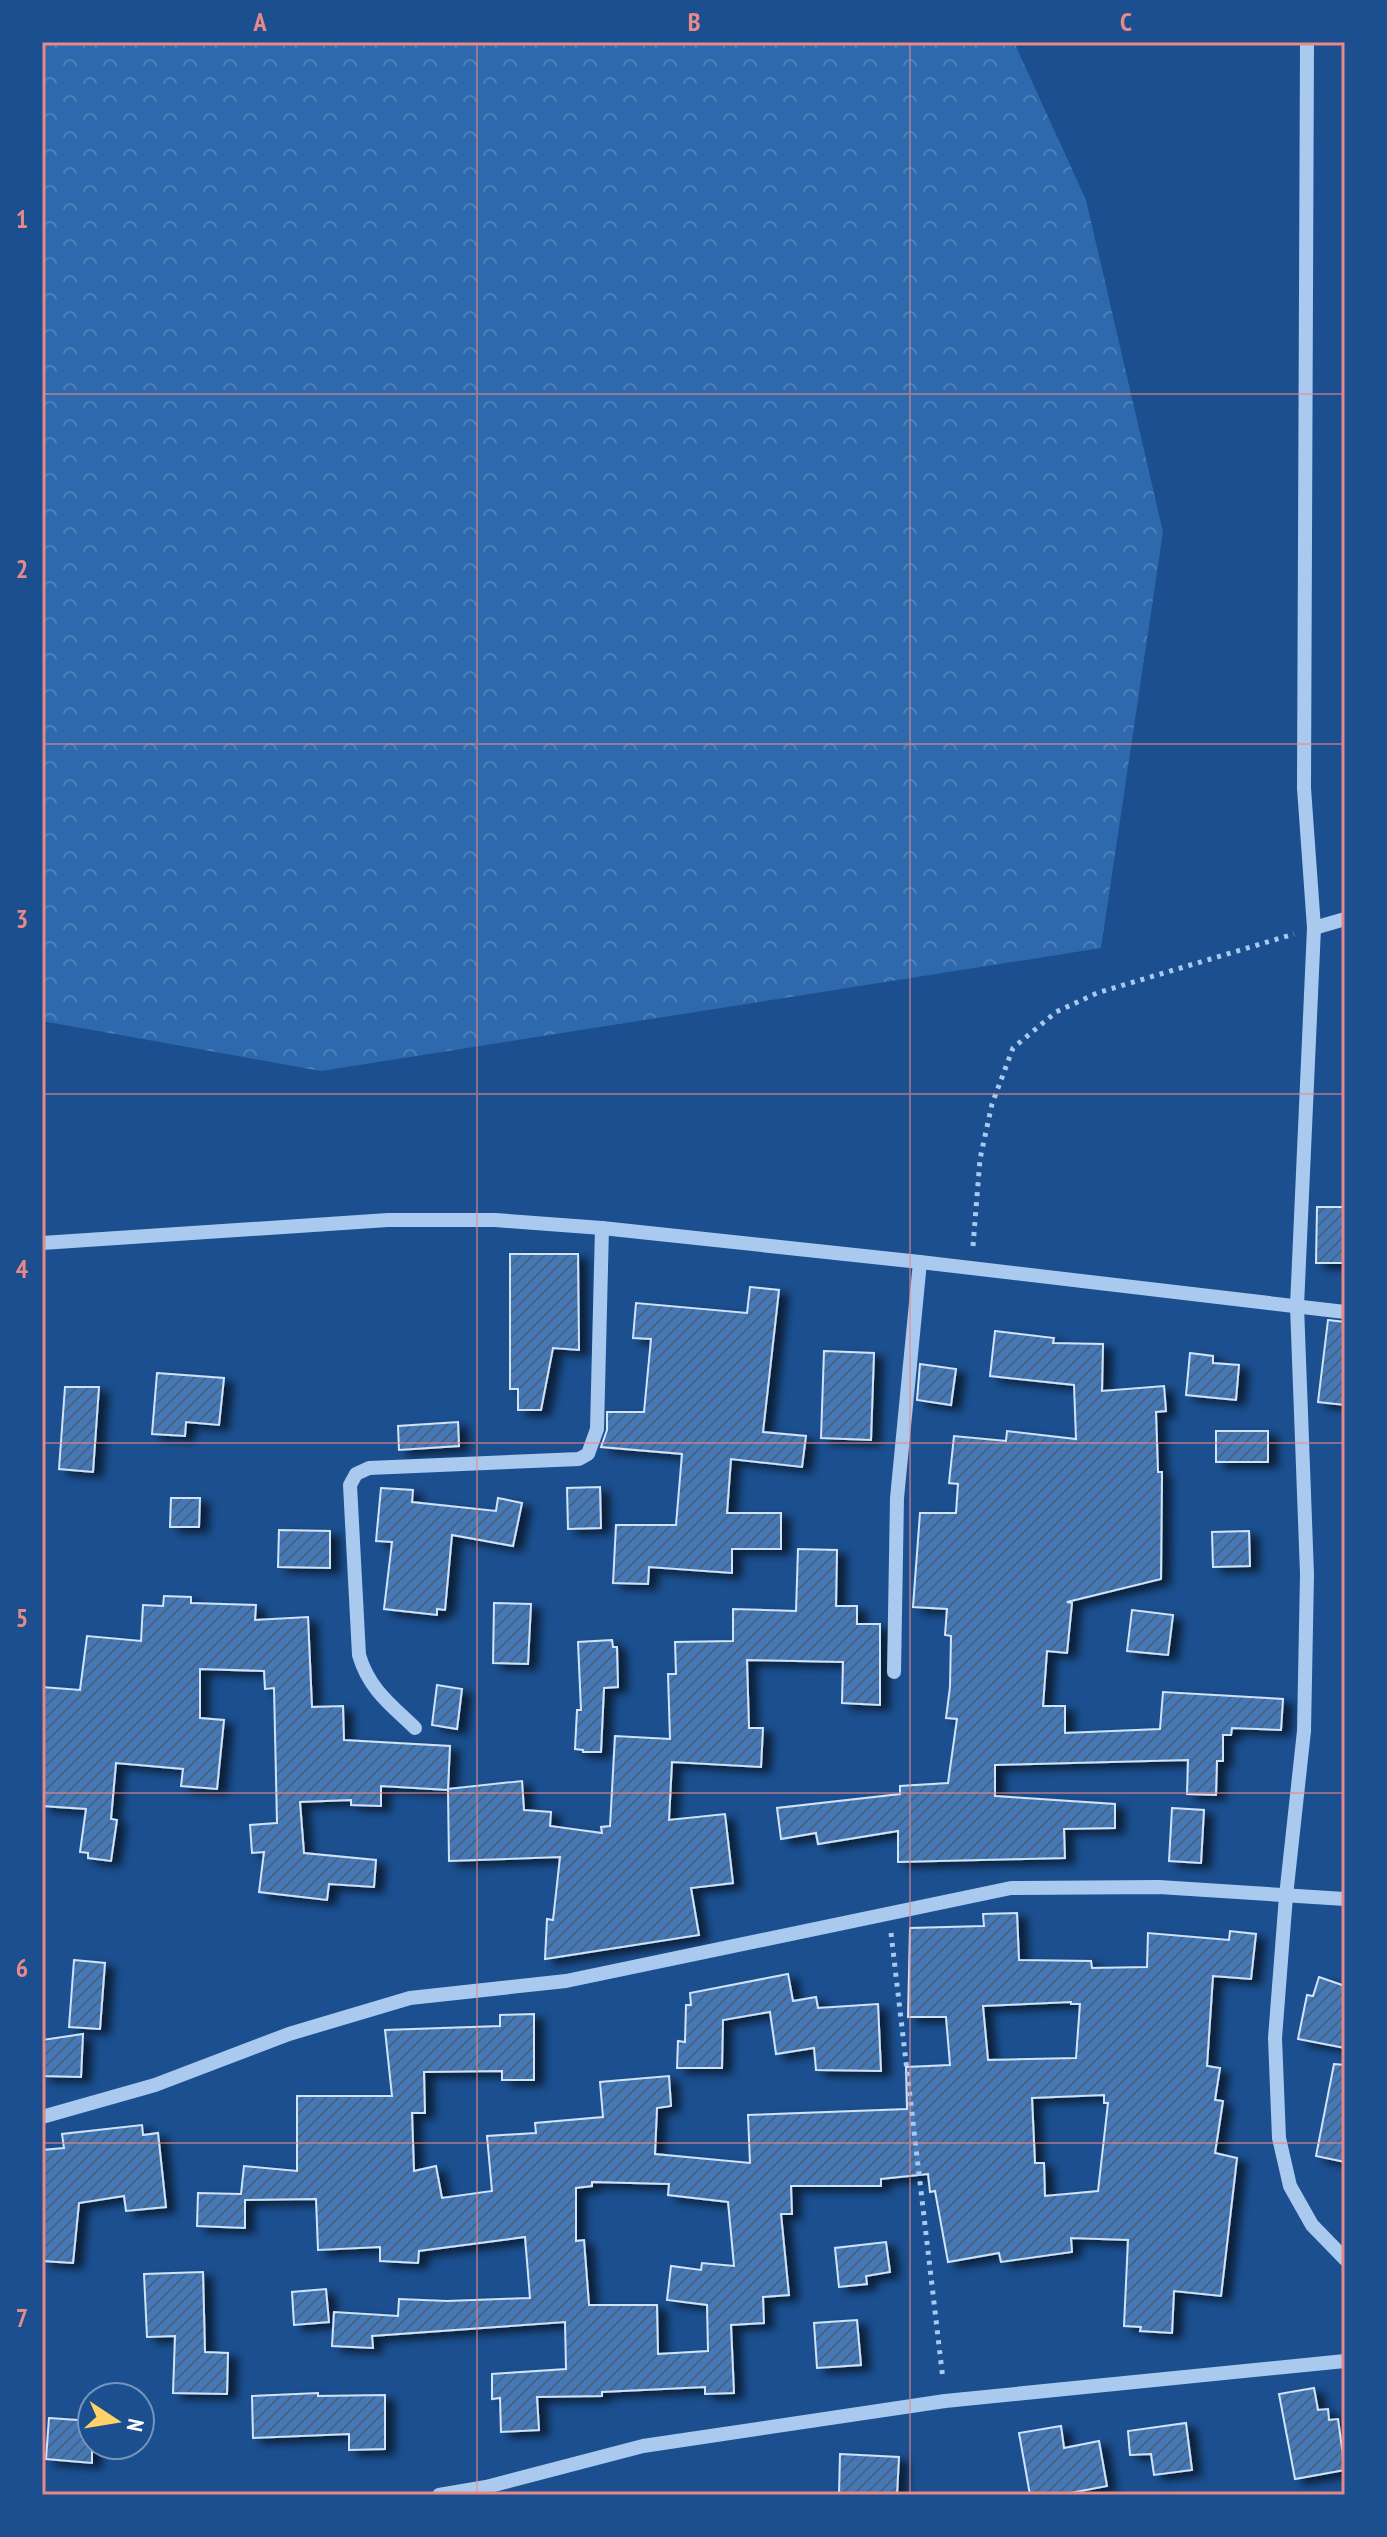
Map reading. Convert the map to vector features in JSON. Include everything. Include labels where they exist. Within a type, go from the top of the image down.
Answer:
[{"type":"street","points":[[1307,42],[1304,788],[1314,928],[1297,1306],[1307,1574],[1306,1637],[1304,1731],[1286,1896],[1275,2038],[1279,2138],[1290,2186],[1312,2225],[1345,2259]]},
{"type":"street","points":[[1314,928],[1345,919]]},
{"type":"street","points":[[42,1243],[388,1220],[495,1220],[602,1228],[971,1267],[1345,1312]]},
{"type":"street","points":[[415,1728],[373,1688],[359,1655],[350,1485],[356,1474],[369,1468],[579,1459],[588,1454],[597,1429],[602,1228]]},
{"type":"street","points":[[894,1672],[897,1498],[920,1262]]},
{"type":"street","points":[[42,2117],[155,2085],[289,2034],[410,1998],[566,1981],[1011,1888],[1159,1887],[1345,1899]]},
{"type":"street","points":[[439,2495],[486,2487],[643,2446],[945,2401],[1345,2361]]},
{"type":"path","points":[[971,1267],[980,1159],[992,1104],[1013,1048],[1056,1012],[1097,993],[1232,950],[1314,928]]},
{"type":"path","points":[[889,1912],[945,2401]]},
{"type":"green space","points":[[42,42],[1014,42],[1086,200],[1163,532],[1101,948],[321,1071],[42,1021]]},
{"type":"building","points":[[1317,1207],[1345,1207],[1345,1263],[1316,1263]]},
{"type":"building","points":[[510,1254],[578,1254],[579,1350],[553,1348],[541,1410],[518,1410],[518,1389],[510,1389]]},
{"type":"building","points":[[750,1287],[779,1290],[763,1432],[806,1436],[802,1467],[731,1459],[727,1513],[781,1513],[781,1549],[732,1549],[732,1573],[649,1567],[648,1584],[613,1583],[616,1525],[676,1525],[682,1454],[601,1447],[607,1430],[607,1412],[644,1412],[651,1339],[633,1338],[636,1303],[747,1313]]},
{"type":"building","points":[[1328,1320],[1345,1322],[1345,1405],[1318,1402]]},
{"type":"building","points":[[995,1331],[1054,1338],[1053,1343],[1103,1344],[1102,1391],[1164,1386],[1166,1411],[1156,1412],[1158,1472],[1162,1472],[1161,1579],[1067,1602],[1072,1603],[1067,1653],[1047,1651],[1043,1706],[1065,1706],[1065,1733],[1160,1729],[1163,1692],[1283,1699],[1281,1730],[1232,1728],[1231,1735],[1223,1735],[1223,1761],[1217,1761],[1216,1795],[1187,1794],[1188,1760],[995,1765],[995,1796],[1115,1804],[1115,1828],[1064,1829],[1065,1858],[898,1862],[898,1831],[818,1844],[816,1833],[781,1839],[777,1808],[900,1794],[900,1786],[948,1783],[957,1719],[946,1718],[951,1636],[945,1635],[947,1609],[913,1607],[920,1513],[956,1513],[958,1484],[949,1483],[954,1436],[1006,1441],[1007,1431],[1076,1439],[1074,1385],[990,1376]]},
{"type":"building","points":[[824,1351],[874,1353],[871,1440],[821,1438]]},
{"type":"building","points":[[1190,1353],[1213,1356],[1213,1363],[1239,1365],[1236,1400],[1186,1395]]},
{"type":"building","points":[[920,1364],[956,1369],[951,1405],[917,1400]]},
{"type":"building","points":[[157,1373],[224,1378],[219,1425],[186,1422],[185,1436],[152,1434]]},
{"type":"building","points":[[65,1387],[99,1387],[93,1472],[59,1469]]},
{"type":"building","points":[[458,1422],[459,1446],[399,1450],[398,1426]]},
{"type":"building","points":[[1216,1431],[1268,1431],[1268,1462],[1216,1462]]},
{"type":"building","points":[[600,1487],[601,1528],[568,1529],[567,1488]]},
{"type":"building","points":[[381,1488],[413,1490],[412,1502],[496,1511],[498,1498],[522,1503],[513,1546],[452,1535],[445,1610],[437,1609],[437,1615],[384,1609],[392,1542],[376,1541]]},
{"type":"building","points":[[171,1498],[200,1498],[199,1527],[170,1527]]},
{"type":"building","points":[[279,1530],[330,1531],[330,1568],[278,1567]]},
{"type":"building","points":[[1249,1531],[1250,1566],[1213,1567],[1212,1532]]},
{"type":"building","points":[[798,1549],[837,1550],[836,1606],[857,1606],[857,1624],[880,1624],[880,1705],[842,1703],[843,1662],[747,1660],[749,1728],[763,1728],[761,1767],[672,1762],[669,1820],[725,1814],[733,1883],[691,1888],[699,1935],[545,1959],[547,1919],[553,1920],[560,1857],[449,1861],[448,1790],[381,1786],[381,1806],[351,1805],[351,1800],[300,1802],[304,1853],[376,1860],[374,1887],[329,1884],[327,1900],[259,1892],[264,1852],[252,1853],[250,1825],[277,1823],[274,1688],[265,1689],[264,1671],[200,1669],[200,1718],[224,1720],[217,1789],[181,1786],[183,1769],[116,1763],[111,1819],[117,1820],[111,1861],[88,1858],[88,1853],[80,1852],[86,1809],[42,1806],[42,1687],[80,1690],[87,1636],[141,1641],[143,1605],[163,1606],[164,1596],[191,1597],[191,1603],[256,1605],[255,1620],[308,1617],[312,1707],[343,1706],[344,1740],[450,1746],[448,1789],[522,1781],[524,1810],[551,1812],[550,1826],[602,1833],[601,1827],[610,1826],[615,1736],[670,1739],[668,1674],[676,1674],[675,1642],[733,1641],[733,1609],[796,1611]]},
{"type":"building","points":[[494,1603],[531,1604],[528,1664],[493,1663]]},
{"type":"building","points":[[1132,1610],[1173,1615],[1168,1655],[1127,1651]]},
{"type":"building","points":[[612,1640],[613,1647],[617,1647],[618,1687],[604,1688],[601,1752],[583,1752],[575,1749],[577,1710],[581,1710],[578,1642]]},
{"type":"building","points":[[437,1685],[462,1689],[457,1729],[432,1725]]},
{"type":"building","points":[[1172,1808],[1204,1810],[1201,1863],[1169,1861]]},
{"type":"building","points":[[1017,1913],[1019,1960],[1091,1961],[1092,1968],[1147,1967],[1148,1933],[1229,1940],[1230,1931],[1256,1934],[1251,1979],[1213,1976],[1207,2066],[1220,2068],[1215,2100],[1223,2101],[1215,2153],[1237,2158],[1221,2296],[1174,2291],[1172,2333],[1140,2331],[1141,2327],[1124,2326],[1128,2240],[1071,2238],[1072,2252],[1001,2262],[999,2253],[948,2262],[935,2191],[930,2192],[928,2174],[881,2179],[881,2186],[791,2186],[792,2214],[781,2214],[789,2295],[763,2297],[764,2323],[731,2325],[734,2393],[705,2394],[705,2387],[602,2392],[602,2396],[537,2397],[539,2430],[501,2432],[500,2398],[492,2399],[492,2374],[566,2369],[565,2322],[372,2336],[373,2348],[332,2346],[334,2312],[398,2316],[399,2299],[530,2298],[525,2237],[419,2251],[418,2263],[380,2261],[380,2247],[318,2250],[316,2199],[245,2200],[245,2228],[197,2226],[198,2193],[241,2194],[244,2166],[297,2171],[297,2096],[392,2096],[385,2030],[500,2026],[500,2015],[534,2014],[534,2080],[502,2080],[502,2071],[424,2072],[425,2113],[412,2113],[414,2171],[436,2166],[442,2198],[492,2191],[487,2136],[536,2133],[535,2123],[603,2117],[600,2082],[669,2076],[671,2106],[657,2108],[655,2154],[750,2163],[748,2115],[907,2109],[906,2067],[950,2065],[946,2017],[908,2017],[910,1928],[984,1926],[983,1914]],"holes":[[[1080,2004],[1076,2058],[988,2060],[983,2006]],[[1104,2095],[1104,2103],[1108,2103],[1098,2191],[1045,2196],[1044,2163],[1035,2163],[1032,2098]],[[592,2182],[669,2184],[668,2195],[728,2202],[734,2266],[702,2263],[701,2270],[671,2266],[667,2300],[707,2305],[708,2351],[658,2354],[657,2305],[589,2305],[584,2240],[576,2241],[576,2188],[592,2186]]]},
{"type":"building","points":[[74,1960],[105,1963],[100,2029],[69,2027]]},
{"type":"building","points":[[788,1974],[793,2001],[816,1997],[818,2008],[878,2004],[881,2071],[816,2070],[814,2048],[776,2054],[770,2012],[723,2020],[722,2068],[677,2068],[678,2041],[685,2042],[686,2005],[691,2005],[690,1993]]},
{"type":"building","points":[[1319,1977],[1345,1986],[1345,2048],[1298,2039],[1307,1995],[1313,1996]]},
{"type":"building","points":[[83,2034],[81,2077],[42,2076],[42,2040]]},
{"type":"building","points":[[1334,2064],[1345,2065],[1345,2162],[1316,2156]]},
{"type":"building","points":[[142,2125],[143,2135],[158,2133],[166,2207],[126,2211],[124,2196],[79,2203],[73,2263],[42,2261],[42,2150],[64,2148],[62,2134]]},
{"type":"building","points":[[886,2242],[890,2272],[866,2276],[867,2284],[839,2287],[835,2248]]},
{"type":"building","points":[[203,2272],[205,2352],[228,2353],[227,2394],[173,2393],[175,2336],[147,2337],[144,2274]]},
{"type":"building","points":[[326,2289],[329,2322],[294,2325],[292,2292]]},
{"type":"building","points":[[857,2320],[861,2365],[817,2368],[814,2323]]},
{"type":"building","points":[[1314,2388],[1318,2410],[1328,2409],[1329,2420],[1338,2419],[1345,2470],[1295,2479],[1279,2394]]},
{"type":"building","points":[[318,2393],[318,2396],[385,2395],[385,2449],[349,2450],[349,2434],[253,2438],[252,2396]]},
{"type":"building","points":[[49,2418],[76,2420],[76,2461],[92,2463],[46,2459]]},
{"type":"building","points":[[1186,2423],[1192,2470],[1154,2475],[1151,2454],[1130,2455],[1128,2431]]},
{"type":"building","points":[[1061,2426],[1064,2448],[1099,2441],[1107,2486],[1060,2495],[1030,2495],[1019,2433]]},
{"type":"building","points":[[840,2454],[899,2457],[897,2495],[839,2495]]}]
